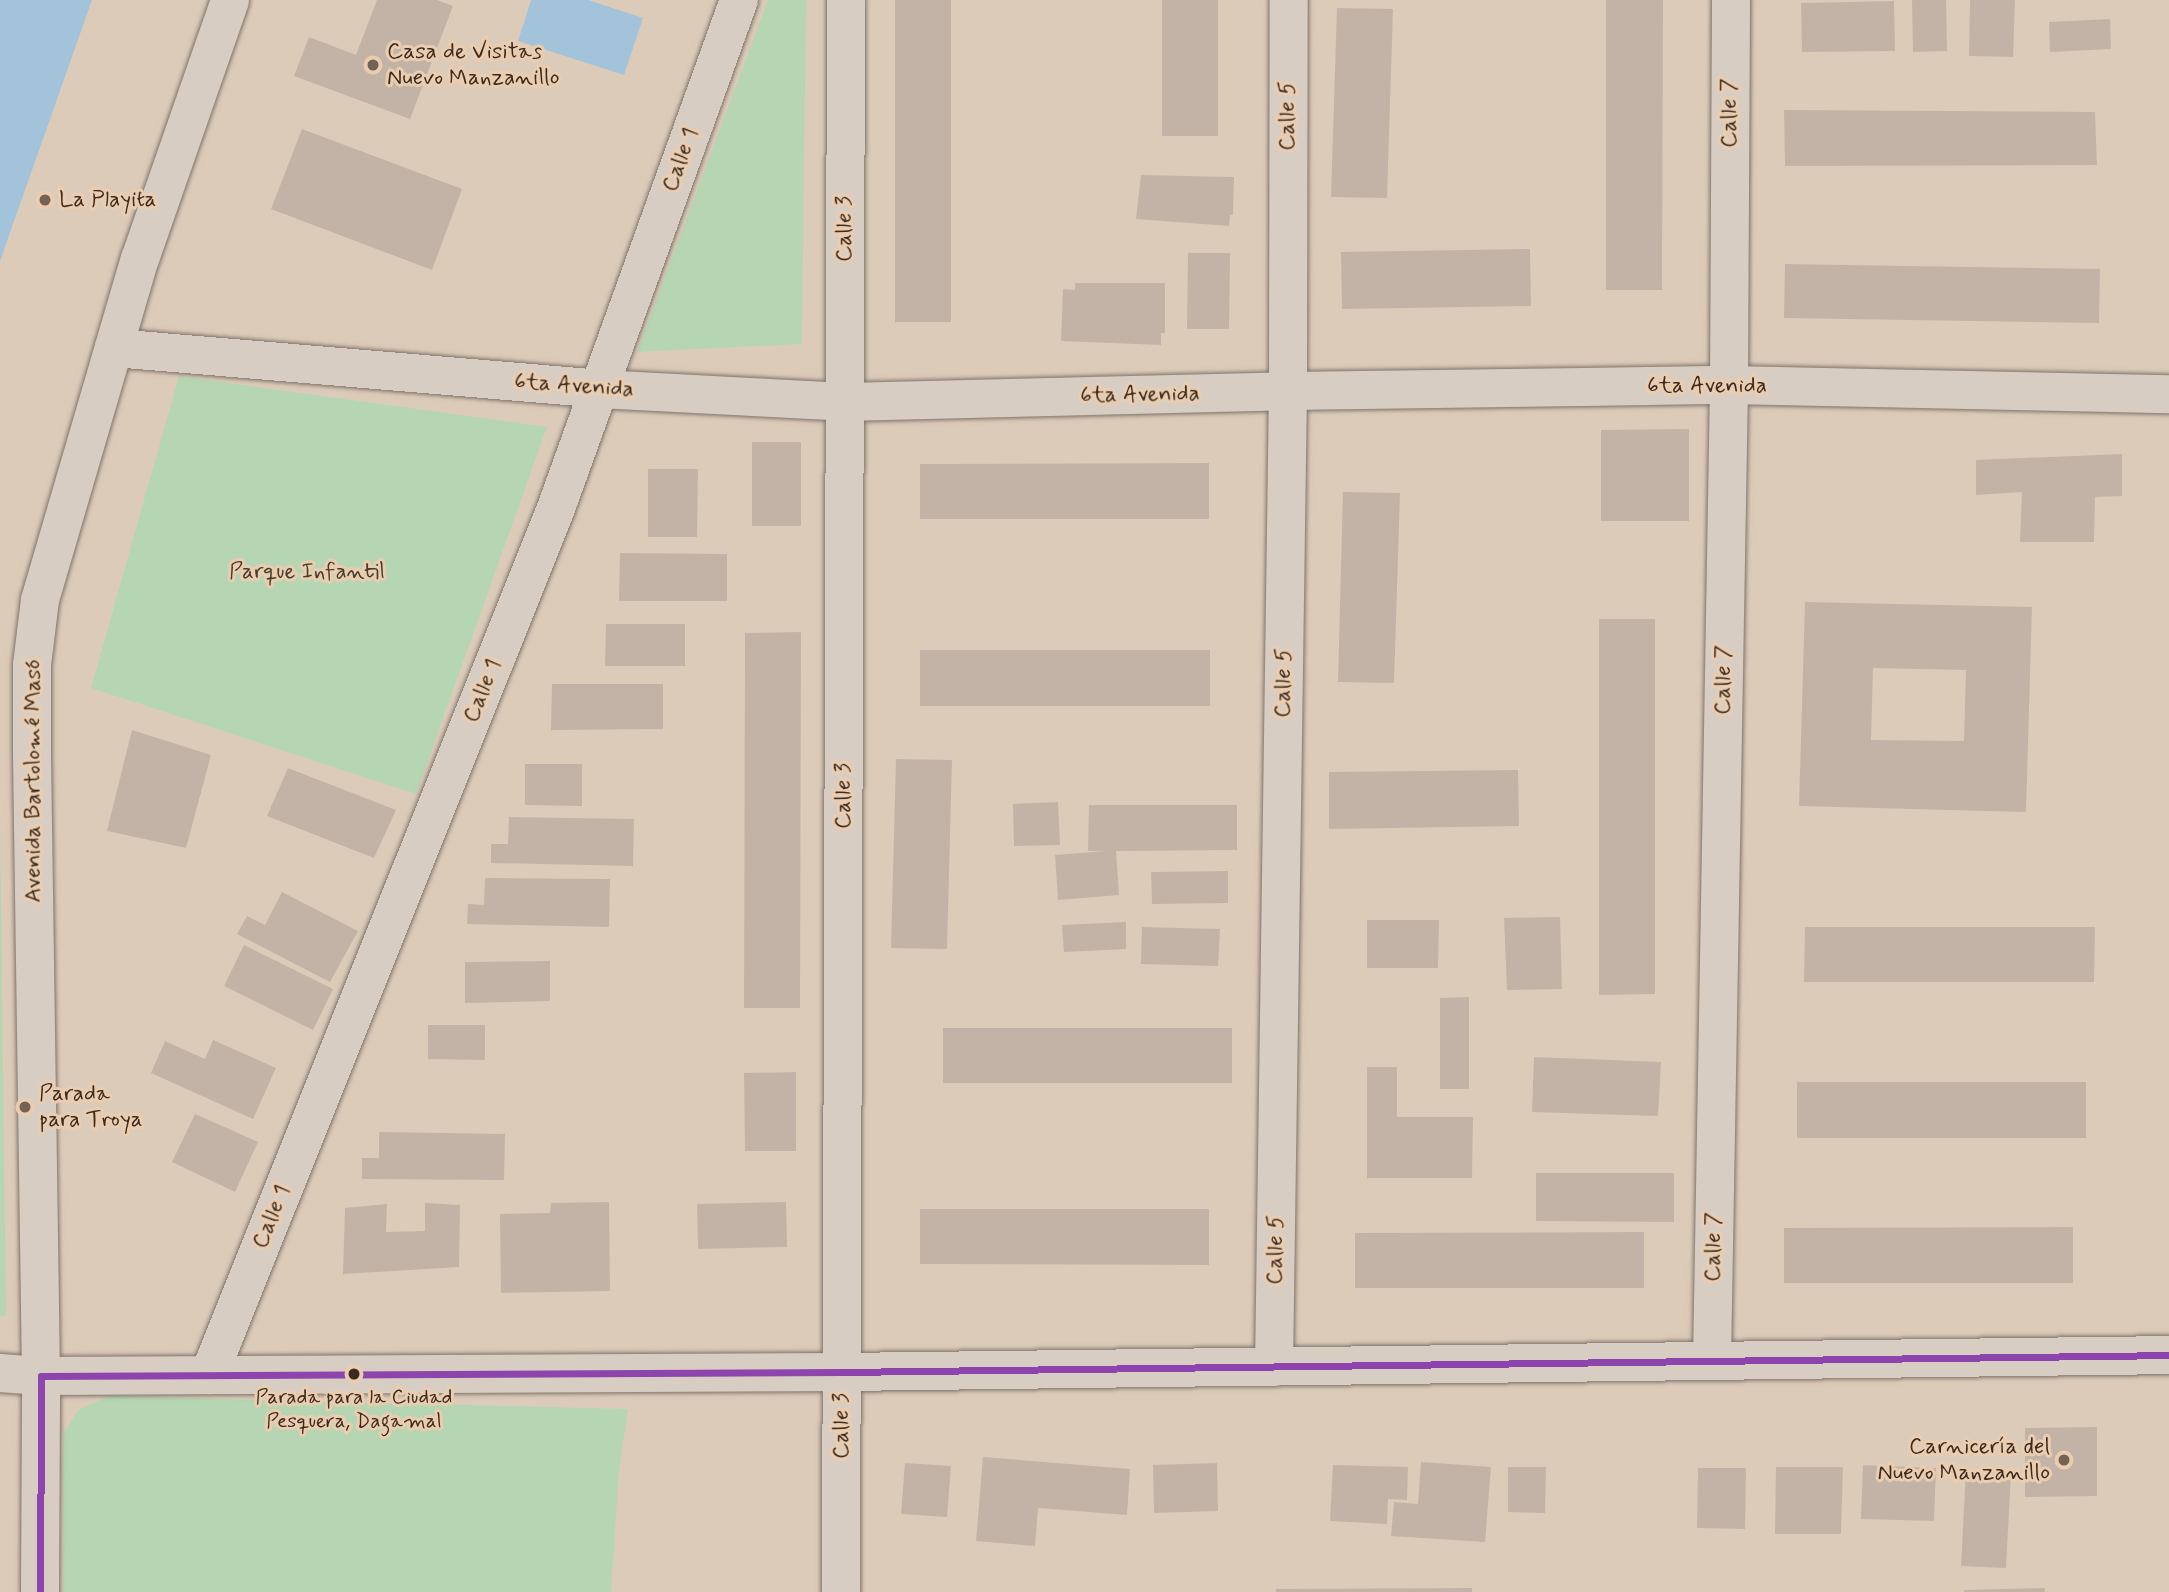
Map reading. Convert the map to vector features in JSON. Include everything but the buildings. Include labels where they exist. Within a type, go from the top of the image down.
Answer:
[{"type":"street","name":"Avenida Bartolomé Masó","points":[[40,1592],[41,1376],[32,665],[40,600],[140,259],[230,0]]},
{"type":"street","name":"Calle 1","points":[[209,1375],[555,511],[739,0]]},
{"type":"street","name":"Calle 3","points":[[841,1592],[846,0]]},
{"type":"street","name":"Calle 5","points":[[1275,1367],[1288,391],[1289,0]]},
{"type":"street","name":"Calle 7","points":[[1712,1361],[1729,385],[1731,0]]},
{"type":"street","name":"6ta Avenida","points":[[114,348],[598,389],[845,402],[1288,391],[1729,385],[2169,394]]},
{"type":"street","points":[[0,1373],[41,1376],[842,1372],[2169,1355]]},
{"type":"green space","points":[[768,0],[806,0],[802,344],[637,352]]},
{"type":"green space","name":"Parque Infantil","points":[[179,376],[547,427],[416,794],[91,688]]},
{"type":"green space","points":[[0,812],[6,1316],[0,1316]]},
{"type":"green space","points":[[109,1396],[628,1409],[619,1469],[611,1592],[63,1592],[63,1435],[78,1410]]},
{"type":"water","points":[[0,0],[92,0],[0,261]]},
{"type":"water","points":[[531,0],[588,0],[643,18],[624,75],[518,41]]},
{"type":"transit line","points":[[41,1376],[842,1372],[2169,1355]]},
{"type":"transit line","points":[[40,1592],[41,1376]]},
{"type":"place","name":"Casa de Visitas Nuevo Manzanillo","points":[[373,65]]},
{"type":"place","name":"La Playita","points":[[45,200]]},
{"type":"place","name":"Parada para Troya","points":[[25,1107]]},
{"type":"place","name":"Parada para la Ciudad Pesquera, Dagamal","points":[[354,1374]]},
{"type":"place","name":"Carnicería del Nuevo Manzanillo","points":[[2064,1460]]}]
